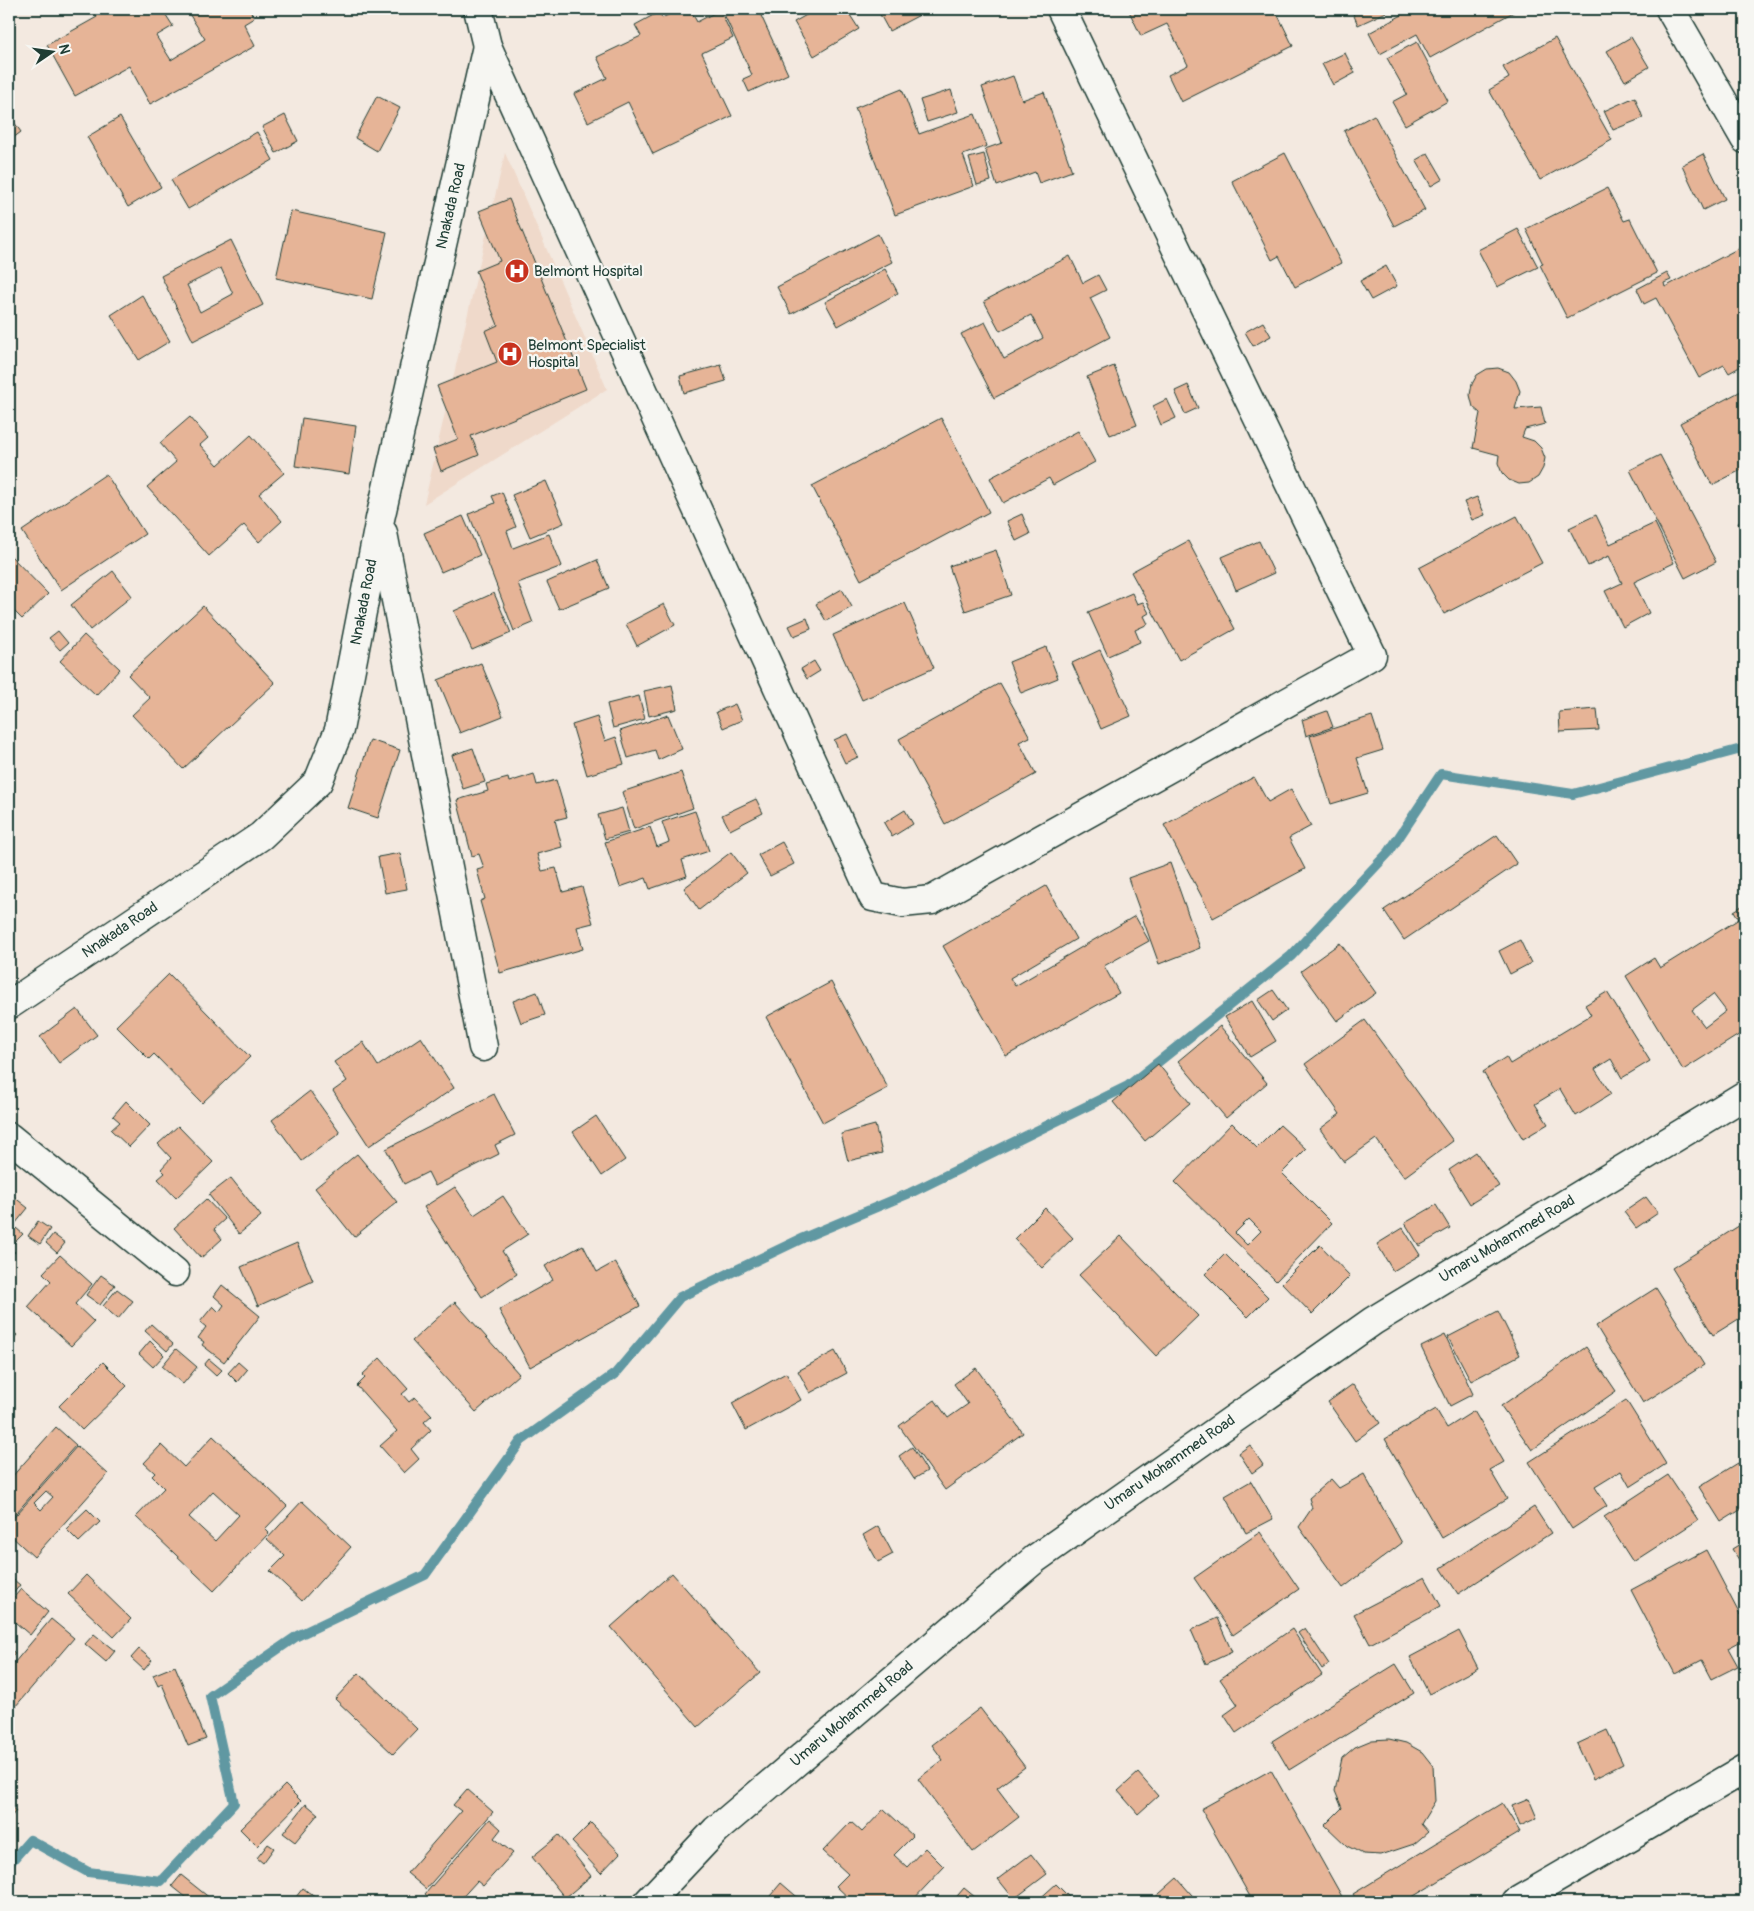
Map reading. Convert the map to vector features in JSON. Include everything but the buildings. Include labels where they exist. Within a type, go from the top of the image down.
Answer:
[{"type":"street","points":[[478,9],[487,46],[873,897],[902,903],[932,900],[1372,655],[1061,9]]},
{"type":"street","points":[[1670,9],[1745,139]]},
{"type":"street","name":"Nnakada Road","points":[[9,1005],[261,836],[318,782],[339,730],[380,519],[487,46]]},
{"type":"street","points":[[380,519],[483,1047]]},
{"type":"street","name":"Umaru Mohammed Road","points":[[648,1902],[716,1830],[1035,1558],[1373,1320],[1745,1095]]},
{"type":"street","points":[[9,1137],[175,1272]]},
{"type":"street","points":[[1516,1902],[1745,1769]]},
{"type":"shaded area","name":"Belmont Hospital","points":[[505,153],[607,389],[424,504]]},
{"type":"waterway","points":[[9,1864],[30,1840],[88,1872],[161,1881],[234,1803],[210,1696],[297,1636],[425,1575],[521,1441],[616,1373],[680,1297],[803,1238],[910,1193],[1128,1086],[1291,956],[1389,852],[1441,774],[1573,794],[1745,748]]},
{"type":"place","name":"Belmont Hospital","points":[[517,271]]},
{"type":"place","name":"Belmont Specialist Hospital","points":[[510,354]]}]
